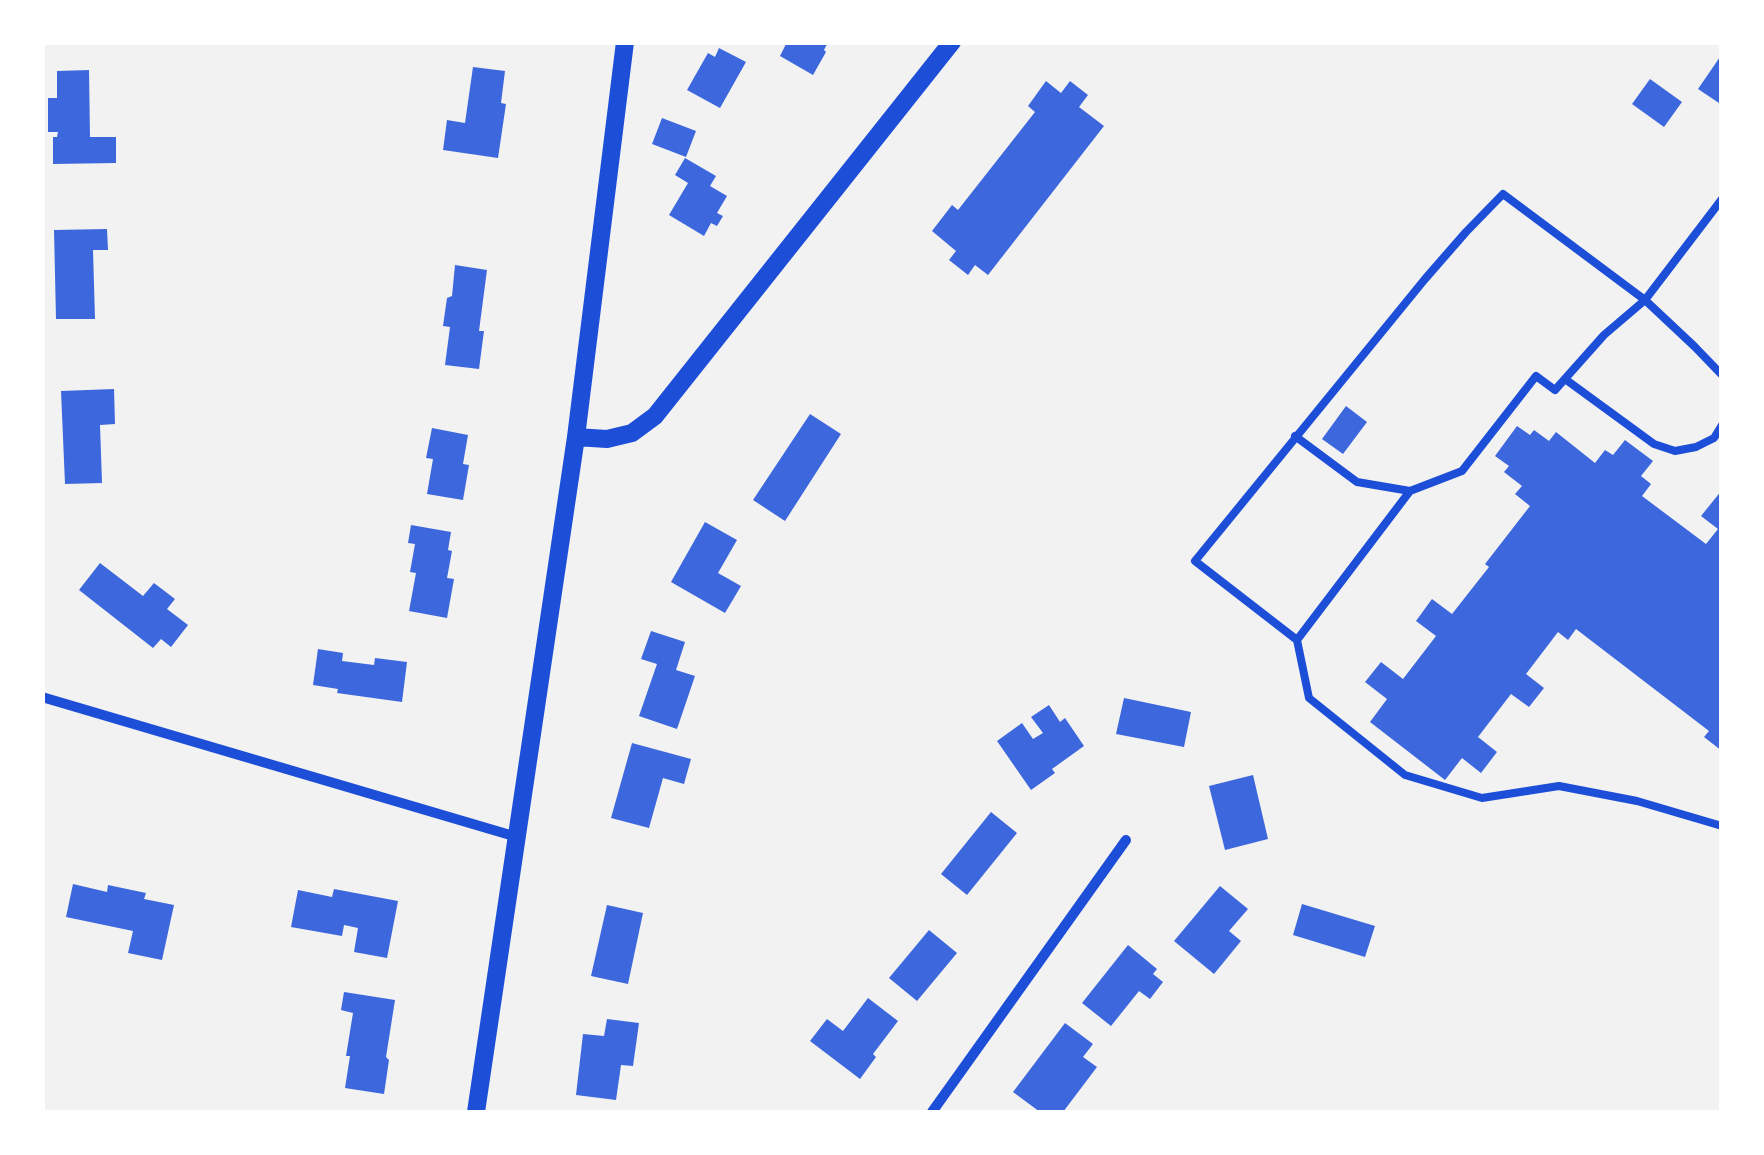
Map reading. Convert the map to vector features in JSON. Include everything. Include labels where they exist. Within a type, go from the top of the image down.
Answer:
[{"type":"street","points":[[476,1112],[576,437],[625,42]]},
{"type":"street","points":[[576,437],[607,440],[632,433],[655,416],[952,42]]},
{"type":"street","points":[[42,697],[517,837]]},
{"type":"street","points":[[932,1112],[1126,840]]},
{"type":"lane","points":[[1722,375],[1644,300],[1503,194],[1456,244],[1195,561],[1297,640],[1309,698],[1405,775],[1482,798],[1559,786],[1637,801],[1722,826]]},
{"type":"lane","points":[[1295,436],[1357,482],[1410,491],[1462,471],[1536,376],[1555,390],[1604,336],[1644,300],[1722,198]]},
{"type":"lane","points":[[1564,379],[1654,444],[1675,451],[1714,438],[1722,424]]},
{"type":"lane","points":[[1297,640],[1410,491]]},
{"type":"building","points":[[787,42],[828,42],[813,75],[780,56]]},
{"type":"building","points":[[719,48],[746,62],[720,108],[687,90],[708,53],[715,57]]},
{"type":"building","points":[[1722,54],[1722,105],[1698,89]]},
{"type":"building","points":[[473,67],[505,71],[501,103],[506,104],[498,158],[443,150],[447,120],[465,123]]},
{"type":"building","points":[[89,70],[90,137],[116,137],[116,163],[53,164],[53,137],[58,132],[48,132],[48,98],[57,98],[57,71]]},
{"type":"building","points":[[1650,79],[1682,102],[1664,127],[1632,104]]},
{"type":"building","points":[[1046,81],[1061,93],[1070,81],[1088,95],[1079,107],[1104,126],[988,275],[975,265],[968,275],[949,260],[956,251],[932,231],[952,205],[958,210],[1035,112],[1028,106]]},
{"type":"building","points":[[662,118],[696,131],[686,157],[652,144]]},
{"type":"building","points":[[685,158],[716,176],[710,186],[727,196],[717,213],[723,216],[717,226],[711,223],[704,236],[669,215],[688,183],[675,175]]},
{"type":"building","points":[[107,229],[108,250],[93,250],[95,319],[56,319],[54,230]]},
{"type":"building","points":[[455,265],[487,270],[479,331],[484,331],[479,369],[445,365],[450,327],[443,326],[447,298],[452,296]]},
{"type":"building","points":[[114,389],[115,424],[100,425],[102,483],[65,484],[61,391]]},
{"type":"building","points":[[1346,406],[1367,422],[1343,454],[1322,439]]},
{"type":"building","points":[[810,414],[841,434],[785,521],[753,500]]},
{"type":"building","points":[[1517,426],[1530,435],[1534,430],[1549,441],[1556,432],[1595,463],[1605,450],[1613,455],[1625,440],[1653,461],[1641,476],[1651,484],[1642,496],[1706,544],[1718,529],[1701,516],[1722,490],[1722,751],[1704,737],[1709,731],[1576,629],[1568,640],[1558,632],[1526,674],[1544,688],[1529,707],[1511,694],[1478,737],[1497,752],[1481,773],[1462,758],[1445,780],[1370,722],[1387,699],[1365,682],[1381,662],[1403,679],[1436,636],[1416,621],[1432,599],[1452,614],[1530,506],[1515,494],[1522,486],[1504,472],[1509,466],[1495,456]]},
{"type":"building","points":[[432,428],[468,435],[463,464],[469,465],[463,500],[427,494],[433,459],[426,458]]},
{"type":"building","points":[[705,522],[737,540],[718,573],[741,586],[725,613],[671,582]]},
{"type":"building","points":[[411,525],[451,532],[447,578],[454,579],[447,618],[409,611],[416,573],[410,572],[415,544],[408,543]]},
{"type":"building","points":[[100,563],[143,596],[154,583],[175,599],[167,609],[188,625],[171,647],[161,639],[153,648],[79,590]]},
{"type":"building","points":[[651,631],[685,642],[676,670],[695,676],[677,729],[639,716],[657,664],[641,659]]},
{"type":"building","points":[[318,649],[343,653],[342,661],[374,665],[375,658],[407,662],[402,702],[337,693],[338,689],[313,685]]},
{"type":"building","points":[[1124,698],[1191,712],[1184,747],[1116,734]]},
{"type":"building","points":[[1049,705],[1060,722],[1065,718],[1084,746],[1031,790],[997,741],[1022,723],[1033,739],[1043,733],[1031,717]]},
{"type":"building","points":[[632,743],[691,759],[684,784],[663,778],[649,828],[611,818]]},
{"type":"building","points":[[1253,775],[1268,839],[1225,850],[1209,786]]},
{"type":"building","points":[[991,812],[1017,833],[967,895],[941,874]]},
{"type":"building","points":[[73,884],[107,892],[108,885],[146,893],[144,899],[174,905],[162,960],[128,953],[133,931],[66,917]]},
{"type":"building","points":[[1220,886],[1248,909],[1229,931],[1241,941],[1214,974],[1174,941]]},
{"type":"building","points":[[334,889],[398,901],[387,958],[354,952],[358,928],[344,925],[342,936],[291,927],[298,890],[332,897]]},
{"type":"building","points":[[1302,904],[1375,926],[1365,957],[1293,935]]},
{"type":"building","points":[[607,905],[643,913],[628,984],[591,976]]},
{"type":"building","points":[[929,930],[957,953],[917,1001],[889,978]]},
{"type":"building","points":[[1128,945],[1157,969],[1153,974],[1163,982],[1150,999],[1139,991],[1111,1026],[1082,1003]]},
{"type":"building","points":[[344,992],[395,1000],[384,1094],[345,1088],[353,1013],[341,1010]]},
{"type":"building","points":[[868,998],[898,1021],[860,1079],[810,1041],[827,1019],[843,1031]]},
{"type":"building","points":[[607,1019],[639,1023],[633,1066],[621,1065],[616,1100],[576,1095],[583,1034],[604,1036]]},
{"type":"building","points":[[1065,1023],[1093,1044],[1083,1057],[1097,1067],[1063,1112],[1040,1112],[1013,1092]]}]
